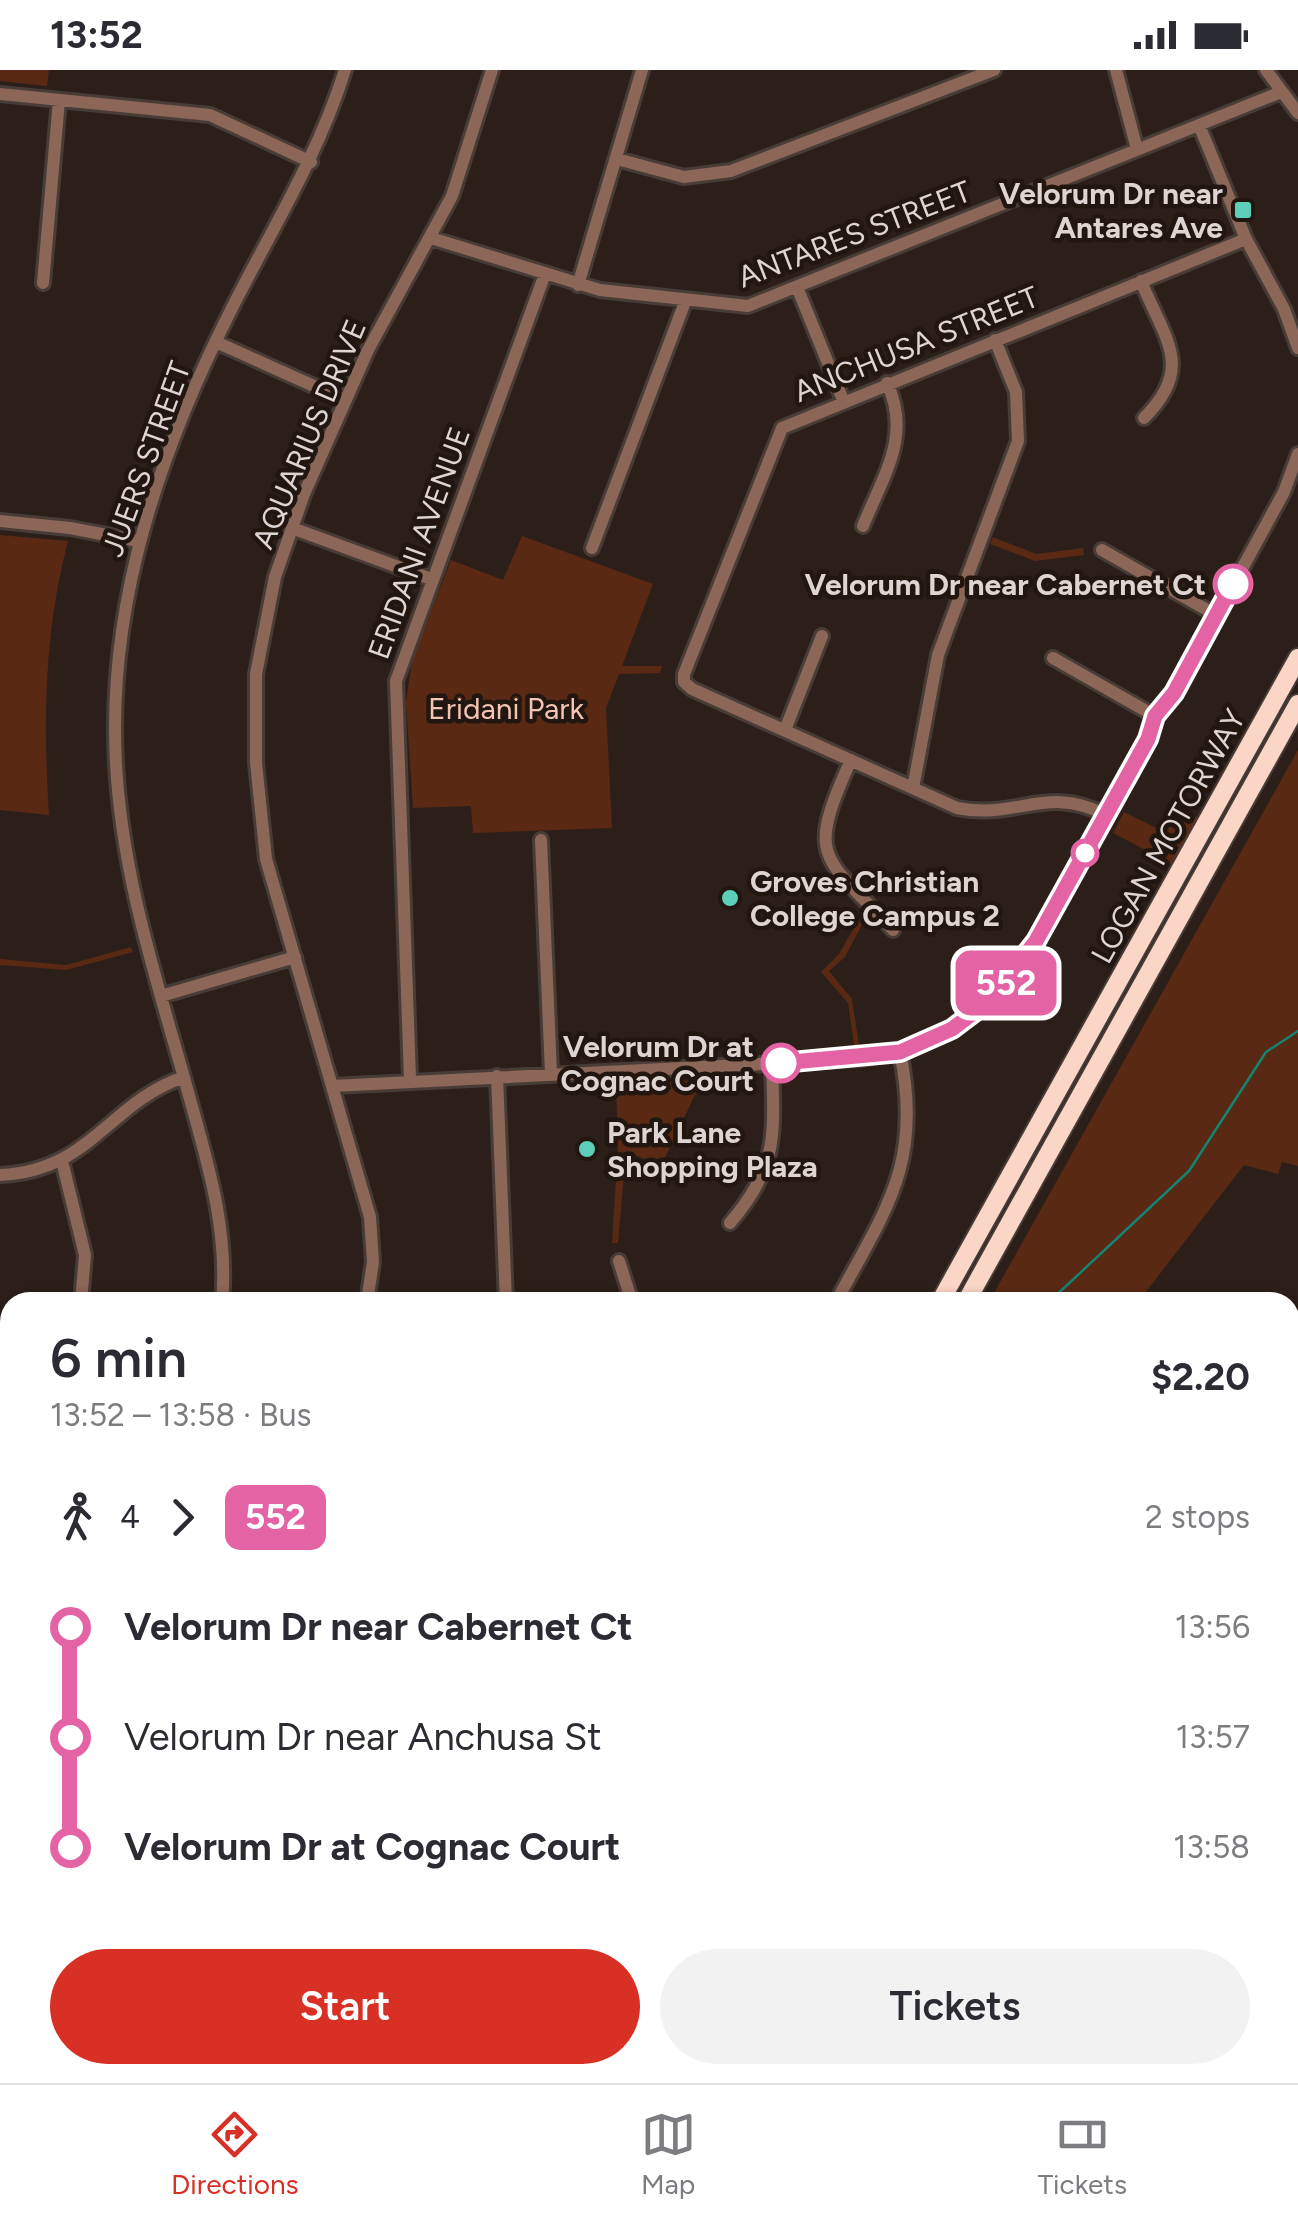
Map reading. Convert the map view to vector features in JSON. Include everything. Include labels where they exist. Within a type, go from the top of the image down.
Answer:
[{"type":"highway","name":"LOGAN MOTORWAY","points":[[946,1292],[1298,658]]},
{"type":"highway","name":"LOGAN MOTORWAY","points":[[972,1292],[1298,704]]},
{"type":"street","name":"JUERS STREET","points":[[222,1292],[219,1211],[126,865],[116,762],[119,649],[138,542],[178,428],[216,342],[311,162],[345,70]]},
{"type":"street","name":"AQUARIUS DRIVE","points":[[368,1292],[372,1226],[266,859],[255,724],[256,674],[264,628],[292,528],[368,350],[452,196],[492,70]]},
{"type":"street","points":[[578,285],[642,70]]},
{"type":"street","points":[[617,158],[684,177],[731,171],[994,70]]},
{"type":"street","points":[[1116,70],[1137,150]]},
{"type":"street","points":[[1266,70],[1298,114]]},
{"type":"street","name":"ANTARES STREET","points":[[432,238],[578,285],[685,302],[748,306],[1281,92]]},
{"type":"street","points":[[0,94],[210,116],[311,162]]},
{"type":"street","points":[[43,283],[59,100]]},
{"type":"street","points":[[1200,125],[1246,239],[1284,309],[1298,348]]},
{"type":"street","name":"ANCHUSA STREET","points":[[1106,814],[1072,800],[979,812],[913,788],[692,689],[684,682],[684,674],[775,439],[792,420],[1246,239]]},
{"type":"street","name":"ERIDANI AVENUE","points":[[410,1079],[396,681],[545,274]]},
{"type":"street","points":[[1141,282],[1173,359],[1174,378],[1166,396],[1144,418]]},
{"type":"street","points":[[797,287],[843,400]]},
{"type":"street","points":[[592,548],[685,302]]},
{"type":"street","points":[[913,788],[938,655],[1018,441],[1016,392],[994,340]]},
{"type":"street","points":[[216,342],[346,400]]},
{"type":"street","points":[[863,526],[898,436],[898,406],[887,383]]},
{"type":"street","points":[[333,1086],[772,1063],[900,1052],[952,1029],[1003,987],[1036,941],[1155,716],[1174,693],[1284,492],[1298,454]]},
{"type":"street","points":[[0,521],[70,528],[138,542]]},
{"type":"street","points":[[292,528],[431,580]]},
{"type":"street","points":[[1102,550],[1216,615]]},
{"type":"street","points":[[785,730],[822,636]]},
{"type":"street","points":[[1053,658],[1155,716]]},
{"type":"street","points":[[851,760],[825,818],[826,848],[844,878],[893,930]]},
{"type":"street","points":[[541,840],[551,1073]]},
{"type":"street","points":[[161,996],[295,956]]},
{"type":"street","points":[[841,1292],[890,1202],[905,1158],[909,1113],[900,1052]]},
{"type":"street","points":[[730,1223],[757,1191],[770,1160],[772,1063]]},
{"type":"street","points":[[497,1076],[506,1292]]},
{"type":"street","points":[[0,1175],[62,1161],[102,1134],[145,1092],[184,1077]]},
{"type":"street","points":[[62,1161],[85,1254],[82,1292]]},
{"type":"street","points":[[619,1261],[629,1292]]},
{"type":"green space","points":[[0,70],[49,70],[47,86],[0,81]]},
{"type":"green space","points":[[0,535],[68,541],[54,609],[47,677],[49,815],[0,810]]},
{"type":"green space","name":"Eridani Park","points":[[522,536],[653,584],[622,666],[662,666],[660,673],[619,674],[606,708],[612,828],[473,833],[471,806],[413,808],[406,702],[412,661],[451,560],[503,580]]},
{"type":"green space","points":[[993,537],[1036,554],[1083,548],[1084,555],[1035,561],[990,544]]},
{"type":"green space","points":[[1298,750],[1298,1166],[1282,1162],[1278,1174],[1244,1165],[1146,1292],[995,1292]]},
{"type":"green space","points":[[1180,808],[1198,818],[1172,864],[1113,833],[1124,812],[1166,833]]},
{"type":"green space","points":[[862,914],[866,917],[845,957],[829,971],[852,999],[859,1045],[854,1045],[848,1003],[821,972],[839,954]]},
{"type":"green space","points":[[131,947],[133,952],[66,970],[0,965],[0,959],[66,965]]},
{"type":"green space","points":[[702,1080],[661,1166],[626,1151],[618,1243],[612,1243],[618,1147],[616,1085]]},
{"type":"waterway","points":[[1060,1292],[1189,1171],[1266,1052],[1298,1031]]},
{"type":"bus line","name":"552","points":[[781,1063],[858,1059],[900,1052],[952,1029],[996,994],[1018,970],[1036,941],[1148,739],[1155,716],[1174,693],[1233,584]]},
{"type":"place","name":"Velorum Dr near Antares Ave","points":[[1243,210]]},
{"type":"place","name":"Velorum Dr near Cabernet Ct","points":[[1233,584]]},
{"type":"place","name":"Groves Christian College Campus 2","points":[[730,898]]},
{"type":"place","name":"Velorum Dr at Cognac Court","points":[[781,1063]]},
{"type":"place","name":"Park Lane Shopping Plaza","points":[[587,1149]]}]
